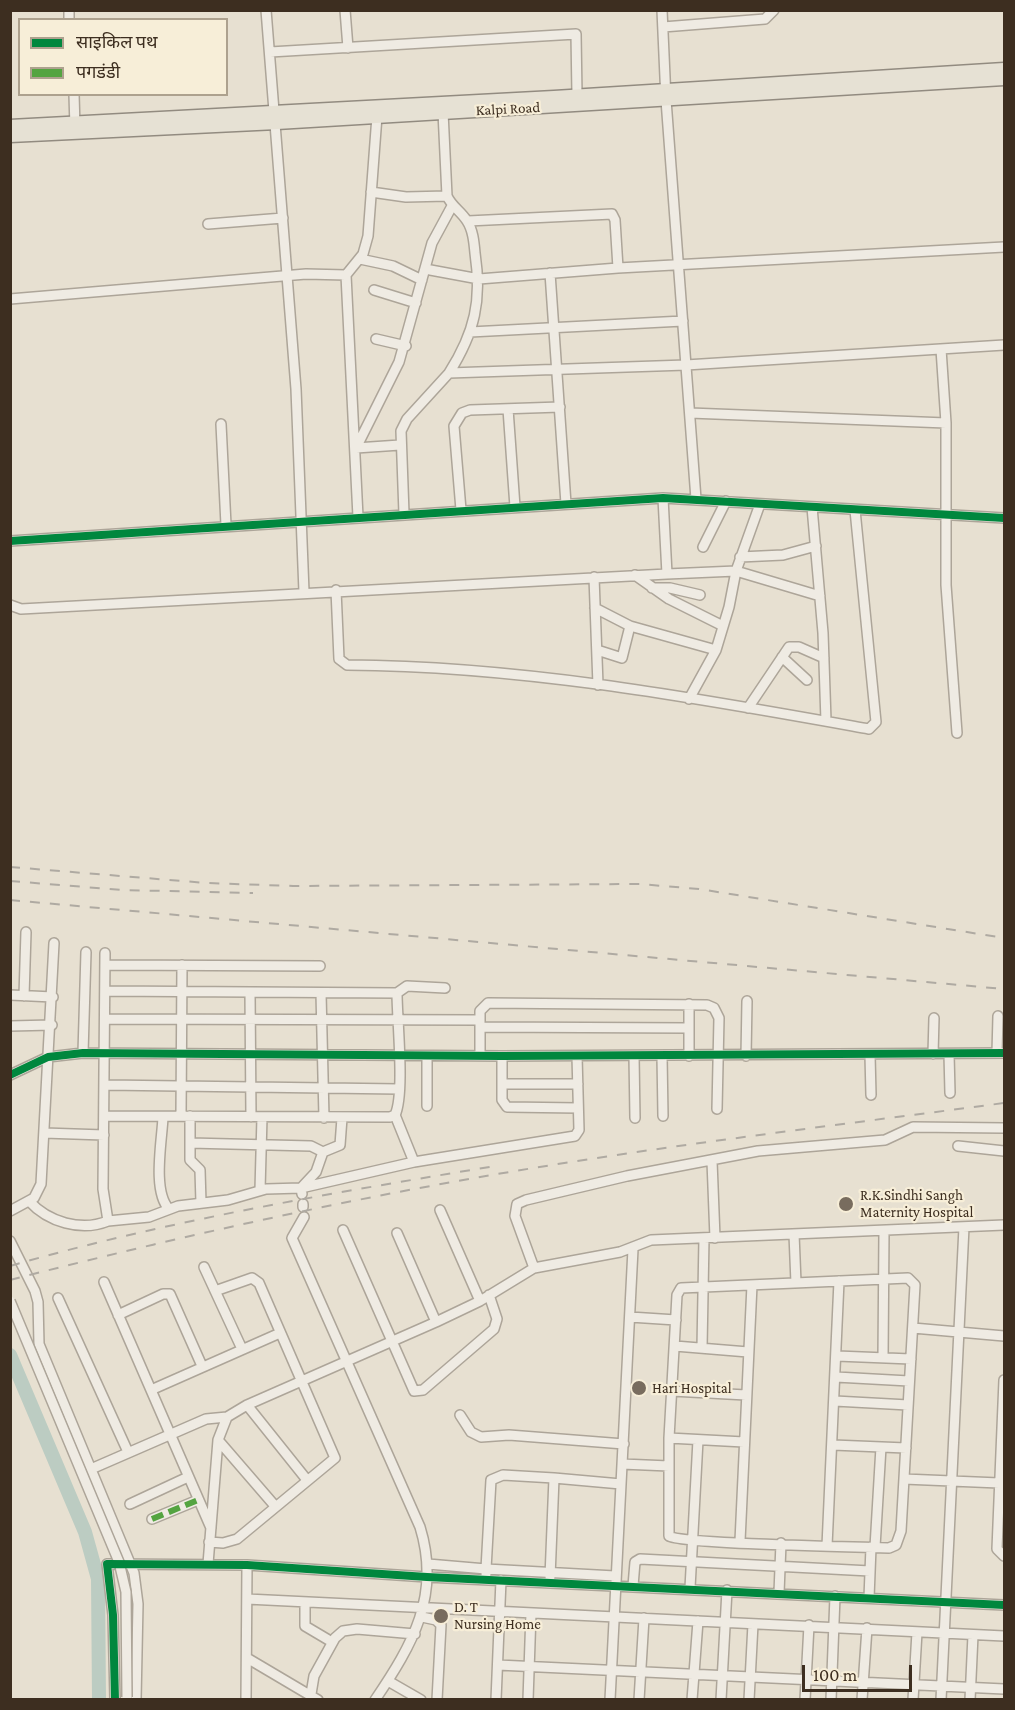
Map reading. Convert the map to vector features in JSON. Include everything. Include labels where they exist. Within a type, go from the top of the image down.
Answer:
[{"type":"main road","name":"Kalpi Road","points":[[276,117],[377,116],[443,112],[1005,69]]},
{"type":"main road","name":"Kalpi Road","points":[[783,87],[1005,79]]},
{"type":"main road","name":"Kalpi Road","points":[[10,126],[75,127],[276,117],[577,95],[666,94]]},
{"type":"main road","name":"Kalpi Road","points":[[10,136],[75,127]]},
{"type":"street","points":[[266,10],[296,389],[304,592]]},
{"type":"street","points":[[345,10],[348,48]]},
{"type":"street","points":[[662,10],[666,94],[696,499]]},
{"type":"street","points":[[663,27],[765,20],[774,10]]},
{"type":"street","points":[[270,52],[576,34],[577,95]]},
{"type":"street","points":[[74,96],[75,127]]},
{"type":"street","points":[[404,514],[401,431],[406,419],[449,373],[470,333],[479,299],[479,279],[473,234],[468,221],[452,206],[447,196],[443,112]]},
{"type":"street","points":[[358,517],[345,275],[360,259],[368,236],[377,116]]},
{"type":"street","points":[[371,192],[406,197],[447,196]]},
{"type":"street","points":[[356,448],[406,346],[432,243],[452,206]]},
{"type":"street","points":[[468,221],[612,214],[615,220],[618,268]]},
{"type":"street","points":[[208,225],[283,218]]},
{"type":"street","points":[[425,269],[479,279],[679,264],[1005,247]]},
{"type":"street","points":[[360,259],[393,266],[422,280]]},
{"type":"street","points":[[550,273],[566,504]]},
{"type":"street","points":[[10,299],[286,276],[345,275]]},
{"type":"street","points":[[374,290],[416,303]]},
{"type":"street","points":[[470,333],[683,321]]},
{"type":"street","points":[[376,339],[406,346]]},
{"type":"street","points":[[449,373],[686,365],[1005,345]]},
{"type":"street","points":[[941,349],[946,423],[948,514],[946,585],[957,733]]},
{"type":"street","points":[[461,510],[454,426],[462,413],[471,410],[560,407]]},
{"type":"street","points":[[508,409],[515,507]]},
{"type":"street","points":[[690,412],[946,423]]},
{"type":"street","points":[[221,424],[226,525]]},
{"type":"street","points":[[356,448],[400,445]]},
{"type":"street","points":[[663,498],[667,574]]},
{"type":"street","points":[[10,541],[663,498],[1005,518]]},
{"type":"street","points":[[703,547],[726,501]]},
{"type":"street","points":[[688,699],[716,650],[735,571],[760,504]]},
{"type":"street","points":[[812,507],[820,596],[826,721]]},
{"type":"street","points":[[336,590],[339,659],[347,665],[499,671],[748,708],[869,729],[876,722],[855,510]]},
{"type":"street","points":[[740,557],[783,555],[816,546]]},
{"type":"street","points":[[10,605],[21,609],[336,590],[735,571],[820,596]]},
{"type":"street","points":[[635,575],[652,588],[723,626]]},
{"type":"street","points":[[594,577],[598,685]]},
{"type":"street","points":[[652,588],[678,589],[700,595]]},
{"type":"street","points":[[595,608],[630,626],[716,650]]},
{"type":"street","points":[[597,650],[622,658],[630,626]]},
{"type":"street","points":[[748,708],[782,657],[793,646],[824,658]]},
{"type":"street","points":[[782,657],[807,680]]},
{"type":"street","points":[[24,996],[26,932]]},
{"type":"street","points":[[10,1211],[29,1201],[41,1184],[52,1025],[54,943]]},
{"type":"street","points":[[83,1053],[86,952]]},
{"type":"street","points":[[105,953],[103,1190],[108,1221]]},
{"type":"street","points":[[105,965],[320,966]]},
{"type":"street","points":[[182,965],[181,1086],[191,1163],[200,1170],[201,1203]]},
{"type":"street","points":[[105,991],[397,993],[406,986],[445,988]]},
{"type":"street","points":[[250,993],[252,1117]]},
{"type":"street","points":[[321,993],[324,1118]]},
{"type":"street","points":[[397,993],[399,1089],[395,1115],[414,1161]]},
{"type":"street","points":[[10,995],[53,997]]},
{"type":"street","points":[[746,1056],[747,1001]]},
{"type":"street","points":[[480,1056],[482,1007],[488,1003],[707,1005],[717,1012],[720,1056],[717,1109]]},
{"type":"street","points":[[689,1004],[689,1056]]},
{"type":"street","points":[[10,1075],[48,1057],[83,1053],[323,1056],[746,1056],[1001,1053],[998,1016]]},
{"type":"street","points":[[933,1054],[934,1018]]},
{"type":"street","points":[[105,1019],[397,1021],[689,1028]]},
{"type":"street","points":[[10,1026],[52,1025]]},
{"type":"street","points":[[948,1054],[950,1093]]},
{"type":"street","points":[[870,1055],[871,1095]]},
{"type":"street","points":[[427,1056],[427,1106]]},
{"type":"street","points":[[502,1056],[502,1100],[507,1107],[578,1108]]},
{"type":"street","points":[[29,1201],[43,1215],[58,1221],[83,1225],[149,1217],[169,1209],[228,1200],[260,1190],[303,1202],[414,1161],[575,1136],[579,1130],[577,1056]]},
{"type":"street","points":[[634,1056],[635,1118]]},
{"type":"street","points":[[662,1056],[663,1116]]},
{"type":"street","points":[[502,1084],[578,1084]]},
{"type":"street","points":[[105,1085],[399,1089]]},
{"type":"street","points":[[105,1116],[342,1118],[395,1115]]},
{"type":"street","points":[[163,1117],[159,1186],[163,1200],[169,1209]]},
{"type":"street","points":[[260,1190],[262,1117]]},
{"type":"street","points":[[342,1118],[340,1145],[323,1152],[303,1202],[292,1238],[420,1527],[428,1564],[422,1617],[415,1634],[375,1700]]},
{"type":"street","points":[[534,1268],[515,1216],[517,1204],[526,1200],[627,1176],[758,1151],[885,1140],[913,1128],[1005,1128]]},
{"type":"street","points":[[44,1133],[104,1135]]},
{"type":"street","points":[[190,1143],[311,1146],[323,1152]]},
{"type":"street","points":[[958,1146],[1005,1151]]},
{"type":"street","points":[[702,1348],[710,1238],[712,1161]]},
{"type":"street","points":[[440,1210],[480,1301]]},
{"type":"street","points":[[91,1469],[206,1419],[227,1417],[247,1405],[480,1301],[534,1268],[633,1249],[651,1240],[1005,1225]]},
{"type":"street","points":[[941,1700],[964,1227]]},
{"type":"street","points":[[343,1230],[411,1388],[418,1392],[494,1329],[498,1319],[489,1295]]},
{"type":"street","points":[[883,1358],[884,1231]]},
{"type":"street","points":[[397,1233],[436,1322]]},
{"type":"street","points":[[794,1234],[796,1283]]},
{"type":"street","points":[[10,1241],[35,1290],[38,1302],[39,1344],[130,1563],[138,1595],[130,1699]]},
{"type":"street","points":[[610,1700],[633,1249]]},
{"type":"street","points":[[204,1267],[242,1349]]},
{"type":"street","points":[[209,1542],[223,1543],[237,1539],[274,1506],[333,1462],[335,1453],[256,1280],[246,1278],[215,1291]]},
{"type":"street","points":[[908,1278],[914,1281],[900,1538],[896,1545],[889,1548],[672,1538],[667,1531],[669,1438],[678,1290],[686,1286],[839,1281],[908,1278]]},
{"type":"street","points":[[827,1546],[839,1281]]},
{"type":"street","points":[[104,1282],[211,1528]]},
{"type":"street","points":[[740,1541],[752,1285]]},
{"type":"street","points":[[118,1315],[163,1294],[170,1294],[202,1366]]},
{"type":"street","points":[[58,1298],[129,1452]]},
{"type":"street","points":[[10,1302],[119,1563],[126,1593],[130,1699]]},
{"type":"street","points":[[630,1317],[676,1320]]},
{"type":"street","points":[[913,1328],[960,1334],[1005,1336]]},
{"type":"street","points":[[151,1390],[280,1333]]},
{"type":"street","points":[[675,1346],[748,1352]]},
{"type":"street","points":[[837,1356],[911,1359]]},
{"type":"street","points":[[836,1377],[909,1381]]},
{"type":"street","points":[[1005,1380],[997,1549],[1005,1556]]},
{"type":"street","points":[[672,1391],[746,1395]]},
{"type":"street","points":[[835,1401],[908,1405]]},
{"type":"street","points":[[247,1405],[307,1480]]},
{"type":"street","points":[[460,1415],[471,1432],[481,1437],[508,1435],[624,1444]]},
{"type":"street","points":[[208,1564],[218,1440],[227,1417]]},
{"type":"street","points":[[669,1438],[744,1442]]},
{"type":"street","points":[[218,1440],[274,1506]]},
{"type":"street","points":[[690,1588],[698,1440]]},
{"type":"street","points":[[833,1445],[906,1448]]},
{"type":"street","points":[[869,1598],[881,1447]]},
{"type":"street","points":[[622,1464],[669,1466]]},
{"type":"street","points":[[486,1579],[491,1480],[502,1475],[621,1484]]},
{"type":"street","points":[[130,1504],[188,1477]]},
{"type":"street","points":[[549,1582],[554,1478]]},
{"type":"street","points":[[904,1479],[999,1483]]},
{"type":"street","points":[[152,1520],[198,1500]]},
{"type":"street","points":[[779,1593],[782,1543]]},
{"type":"street","points":[[633,1586],[637,1560],[870,1571]]},
{"type":"street","points":[[115,1700],[113,1615],[107,1564],[247,1565],[427,1577],[549,1582],[615,1581]]},
{"type":"street","points":[[428,1564],[550,1572],[615,1581],[633,1586],[1005,1605]]},
{"type":"street","points":[[246,1700],[247,1565]]},
{"type":"street","points":[[496,1700],[501,1580]]},
{"type":"street","points":[[721,1700],[727,1590]]},
{"type":"street","points":[[831,1700],[835,1596]]},
{"type":"street","points":[[247,1599],[1005,1636]]},
{"type":"street","points":[[306,1602],[305,1626],[332,1642]]},
{"type":"street","points":[[528,1700],[531,1613]]},
{"type":"street","points":[[422,1617],[436,1620],[441,1625],[437,1700]]},
{"type":"street","points":[[639,1700],[644,1618]]},
{"type":"street","points":[[692,1700],[698,1621]]},
{"type":"street","points":[[749,1700],[753,1624]]},
{"type":"street","points":[[805,1700],[809,1625]]},
{"type":"street","points":[[862,1700],[867,1628]]},
{"type":"street","points":[[247,1658],[313,1698],[314,1676],[332,1642],[343,1631],[357,1629],[415,1634]]},
{"type":"street","points":[[913,1700],[917,1632]]},
{"type":"street","points":[[970,1700],[973,1635]]},
{"type":"street","points":[[498,1665],[1005,1689]]},
{"type":"street","points":[[388,1681],[421,1700]]},
{"type":"waterway","points":[[10,1355],[85,1532],[98,1579],[99,1700]]},
{"type":"railway","points":[[10,867],[207,883],[293,886],[640,884],[699,889],[1004,938]]},
{"type":"railway","points":[[10,881],[122,890],[253,893]]},
{"type":"railway","points":[[10,900],[1004,989]]},
{"type":"railway","points":[[10,1280],[280,1216],[484,1176],[778,1132],[1004,1103]]},
{"type":"railway","points":[[10,1266],[191,1221],[312,1197],[495,1166]]},
{"type":"marked path","points":[[152,1519],[198,1500]]},
{"type":"cycle path","points":[[10,541],[663,498],[1004,518]]},
{"type":"cycle path","points":[[10,1075],[48,1057],[83,1053],[502,1056],[1004,1053]]},
{"type":"cycle path","points":[[115,1700],[113,1615],[107,1564],[247,1565],[427,1577],[1004,1605]]},
{"type":"place","name":"R.K.Sindhi Sangh Maternity Hospital","points":[[846,1204]]},
{"type":"place","name":"Hari Hospital","points":[[639,1388]]},
{"type":"place","name":"D. T Nursing Home","points":[[441,1616]]}]
